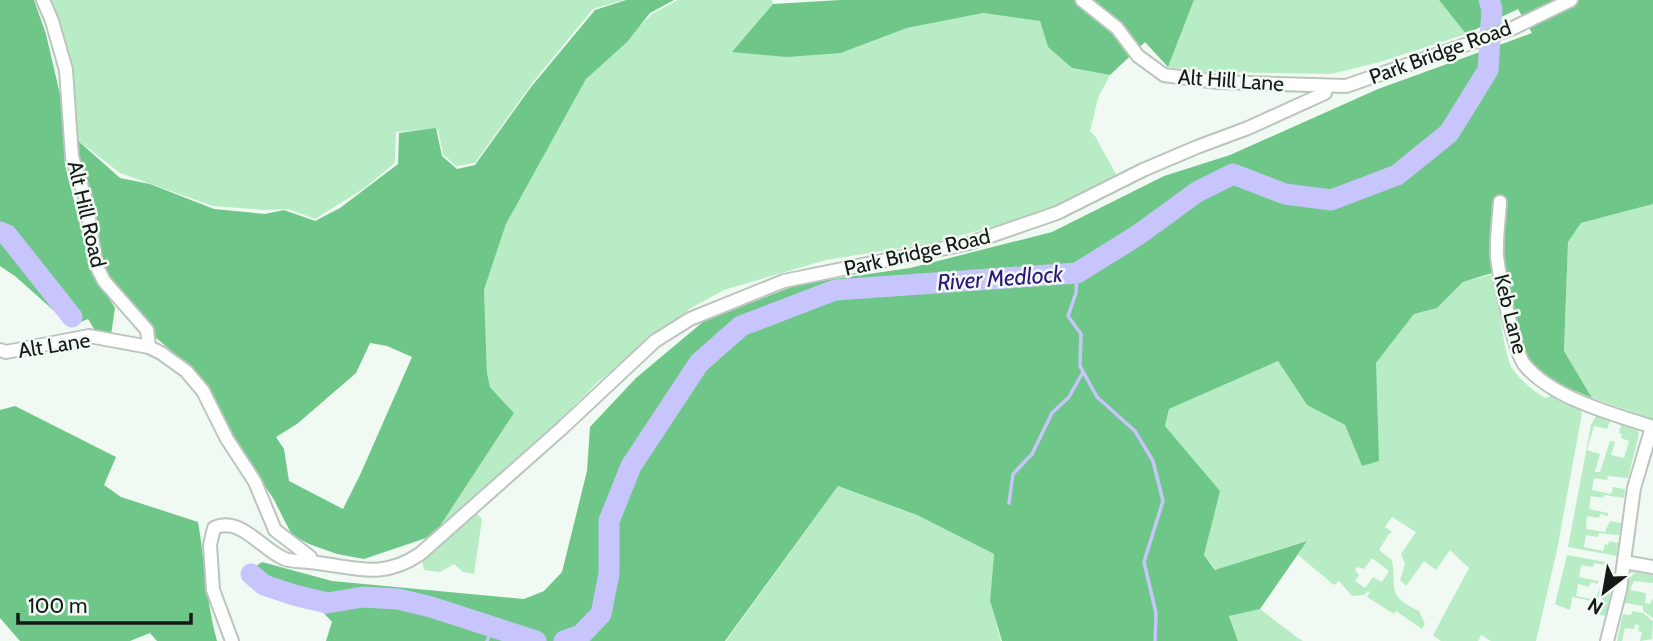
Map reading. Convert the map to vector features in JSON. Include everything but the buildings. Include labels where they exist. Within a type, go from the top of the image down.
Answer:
[{"type":"street","name":"Alt Hill Road","points":[[43,0],[66,69],[72,157],[86,200],[96,265],[104,281],[146,330],[149,347]]},
{"type":"street","name":"Alt Hill Lane","points":[[1082,0],[1118,28],[1138,56],[1164,75],[1217,82],[1325,86]]},
{"type":"street","name":"Park Bridge Road","points":[[312,562],[367,572],[405,564],[420,554],[561,429],[655,341],[690,319],[784,281],[970,243],[1057,213],[1143,170],[1197,146],[1248,128],[1325,93],[1325,86],[1346,86],[1472,43],[1511,29],[1571,0]]},
{"type":"street","name":"Keb Lane","points":[[1500,202],[1497,255],[1514,337],[1523,363],[1554,389],[1592,407],[1652,427]]},
{"type":"street","name":"Alt Lane","points":[[0,350],[6,352],[89,336],[149,347]]},
{"type":"street","points":[[149,347],[186,371],[203,391],[226,439],[255,481],[275,530],[310,557],[312,562],[280,557],[236,528],[222,524],[214,528],[210,545],[213,590],[232,641]]},
{"type":"street","points":[[1607,641],[1624,562],[1634,486],[1652,427]]},
{"type":"street","points":[[1624,562],[1653,567]]},
{"type":"green space","points":[[0,0],[34,0],[46,34],[62,103],[65,165],[92,272],[115,308],[111,335],[96,332],[88,319],[71,326],[0,266]]},
{"type":"green space","points":[[49,0],[624,0],[593,9],[533,82],[475,163],[456,166],[443,154],[438,129],[396,132],[395,163],[363,189],[315,219],[288,209],[213,206],[120,173],[75,138]]},
{"type":"green space","points":[[626,0],[674,0],[650,13],[627,42],[586,79],[506,224],[484,290],[487,373],[490,387],[514,413],[440,526],[426,538],[364,559],[337,554],[292,535],[273,498],[243,454],[211,393],[189,366],[154,336],[108,277],[77,159],[75,138],[120,178],[150,184],[214,209],[265,214],[284,210],[315,221],[340,208],[398,164],[399,133],[436,128],[442,156],[457,169],[475,165],[531,87],[595,10]],"holes":[[[370,343],[387,346],[412,357],[343,509],[289,481],[284,449],[276,437],[297,424],[356,373]]]},
{"type":"green space","points":[[678,0],[772,0],[773,4],[733,52],[842,53],[907,28],[982,13],[1040,21],[1048,47],[1072,68],[1110,75],[1098,98],[1090,131],[1117,176],[1037,215],[932,243],[826,260],[724,290],[691,308],[599,381],[531,448],[440,526],[514,413],[490,387],[487,373],[484,290],[506,224],[586,79],[652,14]]},
{"type":"green space","points":[[840,0],[1194,0],[1168,67],[1145,42],[1110,75],[1072,68],[1048,47],[1040,21],[983,13],[907,28],[841,53],[787,57],[732,52],[773,4]]},
{"type":"green space","points":[[1194,0],[1439,0],[1466,34],[1380,62],[1331,74],[1204,72],[1168,67]]},
{"type":"green space","points":[[1439,0],[1653,0],[1653,204],[1581,223],[1568,242],[1564,351],[1592,398],[1554,381],[1529,363],[1517,335],[1505,269],[1463,282],[1437,308],[1414,314],[1376,363],[1379,461],[1362,466],[1345,425],[1307,405],[1278,361],[1169,409],[1165,426],[1220,491],[1204,555],[1215,570],[1307,541],[1260,609],[1229,616],[1238,641],[1002,641],[990,601],[994,554],[917,515],[838,486],[725,641],[326,641],[332,622],[308,596],[242,576],[262,562],[332,581],[524,599],[544,591],[562,572],[587,471],[590,427],[636,378],[704,321],[799,284],[910,268],[1052,232],[1164,176],[1230,155],[1378,89],[1532,33],[1518,9],[1466,34]]},
{"type":"green space","points":[[1653,204],[1653,419],[1592,398],[1564,351],[1568,242],[1581,223]]},
{"type":"green space","points":[[1494,274],[1503,337],[1512,368],[1540,395],[1545,398],[1554,395],[1578,405],[1582,413],[1557,550],[1536,641],[1491,641],[1481,635],[1478,641],[1441,641],[1433,635],[1469,568],[1450,550],[1436,570],[1424,561],[1406,586],[1400,580],[1405,564],[1401,554],[1416,532],[1392,517],[1385,527],[1392,532],[1379,550],[1392,560],[1397,596],[1419,611],[1425,624],[1422,629],[1396,611],[1394,614],[1367,597],[1370,592],[1368,591],[1364,595],[1352,596],[1339,581],[1334,585],[1298,555],[1306,541],[1216,570],[1204,555],[1219,491],[1165,426],[1169,409],[1278,361],[1307,405],[1345,425],[1362,466],[1376,363],[1414,314],[1437,308],[1463,282]],"holes":[[[1372,558],[1389,571],[1382,582],[1373,577],[1365,588],[1355,581],[1359,575],[1355,570],[1357,567],[1364,569]]]},
{"type":"green space","points":[[15,406],[116,457],[104,485],[121,497],[198,522],[217,641],[157,641],[150,633],[130,641],[20,641],[0,618],[0,410]]},
{"type":"green space","points":[[1596,416],[1610,421],[1607,429],[1594,426],[1587,450],[1600,454],[1595,472],[1600,472],[1610,441],[1615,442],[1611,455],[1624,458],[1629,441],[1621,438],[1621,425],[1637,430],[1639,434],[1628,478],[1594,478],[1592,490],[1611,494],[1613,487],[1625,489],[1624,498],[1591,496],[1589,509],[1608,513],[1608,516],[1587,516],[1586,529],[1605,532],[1610,521],[1621,523],[1619,535],[1586,535],[1584,547],[1603,551],[1609,541],[1618,543],[1617,556],[1568,547],[1591,425]]},
{"type":"green space","points":[[838,486],[917,515],[994,554],[990,601],[1001,641],[726,641]]},
{"type":"green space","points":[[476,513],[482,519],[474,574],[463,572],[454,564],[440,572],[424,570],[422,560]]},
{"type":"green space","points":[[1567,555],[1605,562],[1604,565],[1594,563],[1593,567],[1581,565],[1579,577],[1598,581],[1598,584],[1591,582],[1589,587],[1578,584],[1576,596],[1595,600],[1600,588],[1611,590],[1606,616],[1595,614],[1597,602],[1572,597],[1570,610],[1555,604]]},
{"type":"green space","points":[[1631,572],[1653,575],[1653,583],[1634,581],[1630,590],[1646,593],[1645,603],[1650,604],[1653,598],[1653,618],[1643,611],[1643,606],[1625,603]]},
{"type":"green space","points":[[1260,609],[1303,641],[1238,641],[1229,615]]},
{"type":"green space","points":[[1632,611],[1643,613],[1653,621],[1652,639],[1640,641],[1642,632],[1638,631],[1639,625],[1635,624],[1634,629],[1625,628],[1622,641],[1617,641],[1623,614],[1631,615]]},
{"type":"waterway","name":"River Medlock","points":[[564,641],[581,635],[601,614],[609,574],[609,521],[631,466],[699,363],[741,326],[835,290],[1077,273],[1138,235],[1197,192],[1233,174],[1285,194],[1331,200],[1397,175],[1449,133],[1488,70],[1492,9],[1489,0]]},
{"type":"waterway","name":"River Medlock","points":[[0,232],[7,235],[72,317]]},
{"type":"waterway","points":[[1077,273],[1076,293],[1068,316],[1081,334],[1080,366],[1097,397],[1135,431],[1153,461],[1163,501],[1144,562],[1156,613],[1155,641]]},
{"type":"waterway","points":[[1009,503],[1013,474],[1032,454],[1052,413],[1069,397],[1083,372]]},
{"type":"waterway","name":"River Medlock","points":[[251,574],[264,585],[327,603],[363,597],[398,599],[536,641]]},
{"type":"waterway","points":[[487,641],[493,627]]}]
